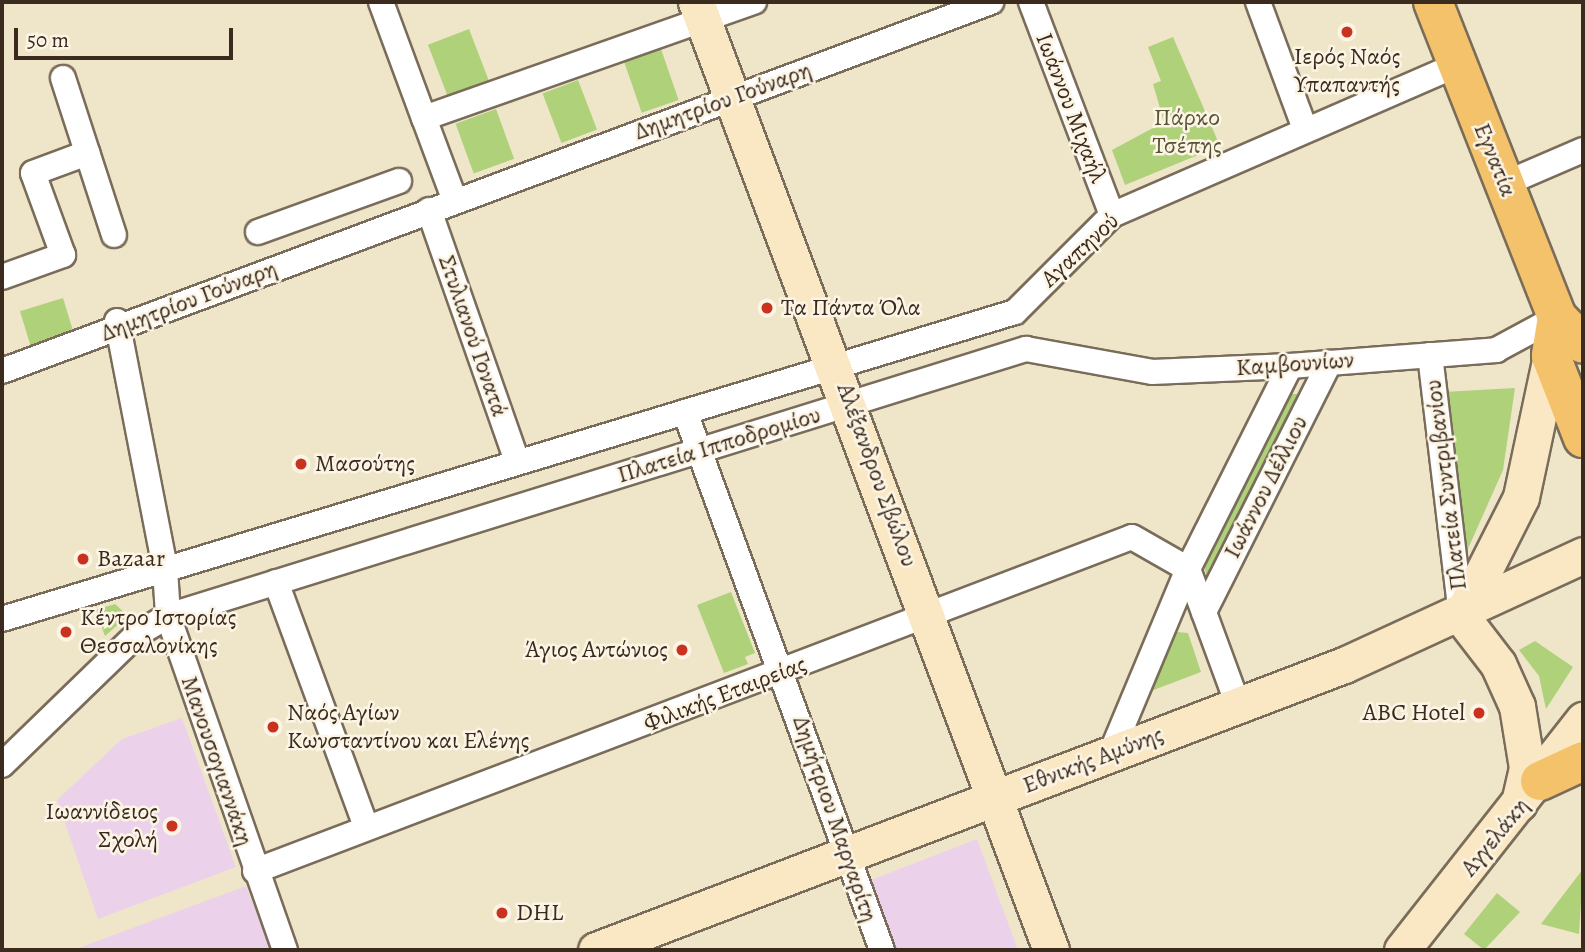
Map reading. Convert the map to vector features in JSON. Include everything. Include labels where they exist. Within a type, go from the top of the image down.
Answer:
[{"type":"main road","name":"Εγνατία","points":[[1433,2],[1558,317]]},
{"type":"main road","name":"Αλέξανδρου Σβώλου","points":[[700,11],[838,368],[1051,950]]},
{"type":"main road","points":[[1558,317],[1567,350],[1583,438]]},
{"type":"main road","points":[[1528,796],[1527,768],[1517,706],[1498,664],[1461,616],[1521,497],[1567,350]]},
{"type":"main road","name":"Εθνικής Αμύνης","points":[[596,950],[1238,705],[1461,616],[1583,555]]},
{"type":"main road","name":"Αγγελάκη","points":[[1402,950],[1528,796],[1583,720]]},
{"type":"main road","points":[[1528,796],[1583,761]]},
{"type":"street","points":[[381,2],[455,201]]},
{"type":"street","points":[[424,118],[700,11],[754,2]]},
{"type":"street","name":"Δημητρίου Γούναρη","points":[[2,371],[117,324],[991,2]]},
{"type":"street","name":"Ιωάννου Μιχαήλ","points":[[1031,2],[1112,215]]},
{"type":"street","points":[[1258,2],[1305,129]]},
{"type":"street","name":"Αγαπηνού","points":[[1015,312],[1112,215],[1457,65]]},
{"type":"street","points":[[63,78],[114,235]]},
{"type":"street","points":[[1504,184],[1583,150]]},
{"type":"street","points":[[2,277],[63,255],[33,173],[87,152]]},
{"type":"street","name":"Δημητρίου Γούναρη","points":[[258,232],[399,181]]},
{"type":"street","name":"Στυλιανού Γονατά","points":[[429,210],[517,461]]},
{"type":"street","points":[[1015,312],[1026,349]]},
{"type":"street","name":"Πλατεία Ιπποδρομίου","points":[[2,619],[517,461],[838,368],[1015,312]]},
{"type":"street","name":"Καμβουνίων","points":[[1026,349],[1153,372],[1290,366],[1496,350],[1558,317]]},
{"type":"street","name":"Μανουσογιαννάκη","points":[[117,324],[165,568],[168,616],[255,871],[285,950]]},
{"type":"street","name":"Πλατεία Ιπποδρομίου","points":[[2,765],[136,635],[168,616],[1026,349]]},
{"type":"street","name":"Πλατεία Συντριβανίου","points":[[1430,355],[1461,616]]},
{"type":"street","name":"Ιωάννου Δέλλιου","points":[[1204,612],[1329,363]]},
{"type":"street","name":"Ιωάννου Δέλλιου","points":[[1111,753],[1188,569],[1290,366]]},
{"type":"street","name":"Δημήτριου Μαργαρίτη","points":[[685,412],[783,673],[882,950]]},
{"type":"street","name":"Φιλικής Εταιρείας","points":[[255,871],[783,673],[928,613],[1132,537],[1188,569]]},
{"type":"street","name":"Ιωάννου Δέλλιου","points":[[1188,569],[1238,705]]},
{"type":"street","points":[[276,582],[366,828]]},
{"type":"shaded area","points":[[182,718],[236,867],[98,919],[57,800],[122,739]]},
{"type":"shaded area","points":[[977,839],[1018,950],[896,950],[871,880]]},
{"type":"shaded area","points":[[246,886],[271,950],[73,950]]},
{"type":"green space","points":[[469,29],[493,92],[452,107],[428,45]]},
{"type":"green space","name":"Πάρκο Τσέπης","points":[[1173,37],[1220,146],[1125,185],[1112,150],[1164,122],[1153,84],[1161,81],[1148,47]]},
{"type":"green space","points":[[661,49],[679,100],[642,113],[624,62]]},
{"type":"green space","points":[[578,80],[597,129],[562,143],[543,94]]},
{"type":"green space","points":[[496,109],[514,159],[474,174],[456,124]]},
{"type":"green space","points":[[63,298],[75,337],[32,350],[20,311]]},
{"type":"green space","points":[[1515,388],[1503,470],[1467,551],[1461,549],[1443,392]]},
{"type":"green space","points":[[1313,393],[1213,594],[1198,549],[1275,395]]},
{"type":"green space","points":[[731,592],[755,653],[745,657],[748,664],[724,673],[697,605]]},
{"type":"green space","points":[[115,604],[128,616],[105,636],[95,610]]},
{"type":"green space","points":[[1177,632],[1188,633],[1201,672],[1151,691]]},
{"type":"green space","points":[[1535,641],[1573,667],[1546,709],[1539,676],[1519,650]]},
{"type":"green space","points":[[1583,869],[1579,934],[1541,924]]},
{"type":"green space","points":[[1497,893],[1520,912],[1484,950],[1464,934]]},
{"type":"place","name":"Ιερός Ναός Υπαπαντής","points":[[1347,32]]},
{"type":"place","name":"Τα Πάντα Όλα","points":[[767,308]]},
{"type":"place","name":"Μασούτης","points":[[301,464]]},
{"type":"place","name":"Bazaar","points":[[83,559]]},
{"type":"place","name":"Κέντρο Ιστορίας Θεσσαλονίκης","points":[[66,632]]},
{"type":"place","name":"Άγιος Αντώνιος","points":[[682,650]]},
{"type":"place","name":"ABC Hotel","points":[[1479,713]]},
{"type":"place","name":"Ναός Αγίων Κωνσταντίνου και Ελένης","points":[[273,727]]},
{"type":"place","name":"Ιωαννίδειος Σχολή","points":[[172,826]]},
{"type":"place","name":"DHL","points":[[502,913]]}]
